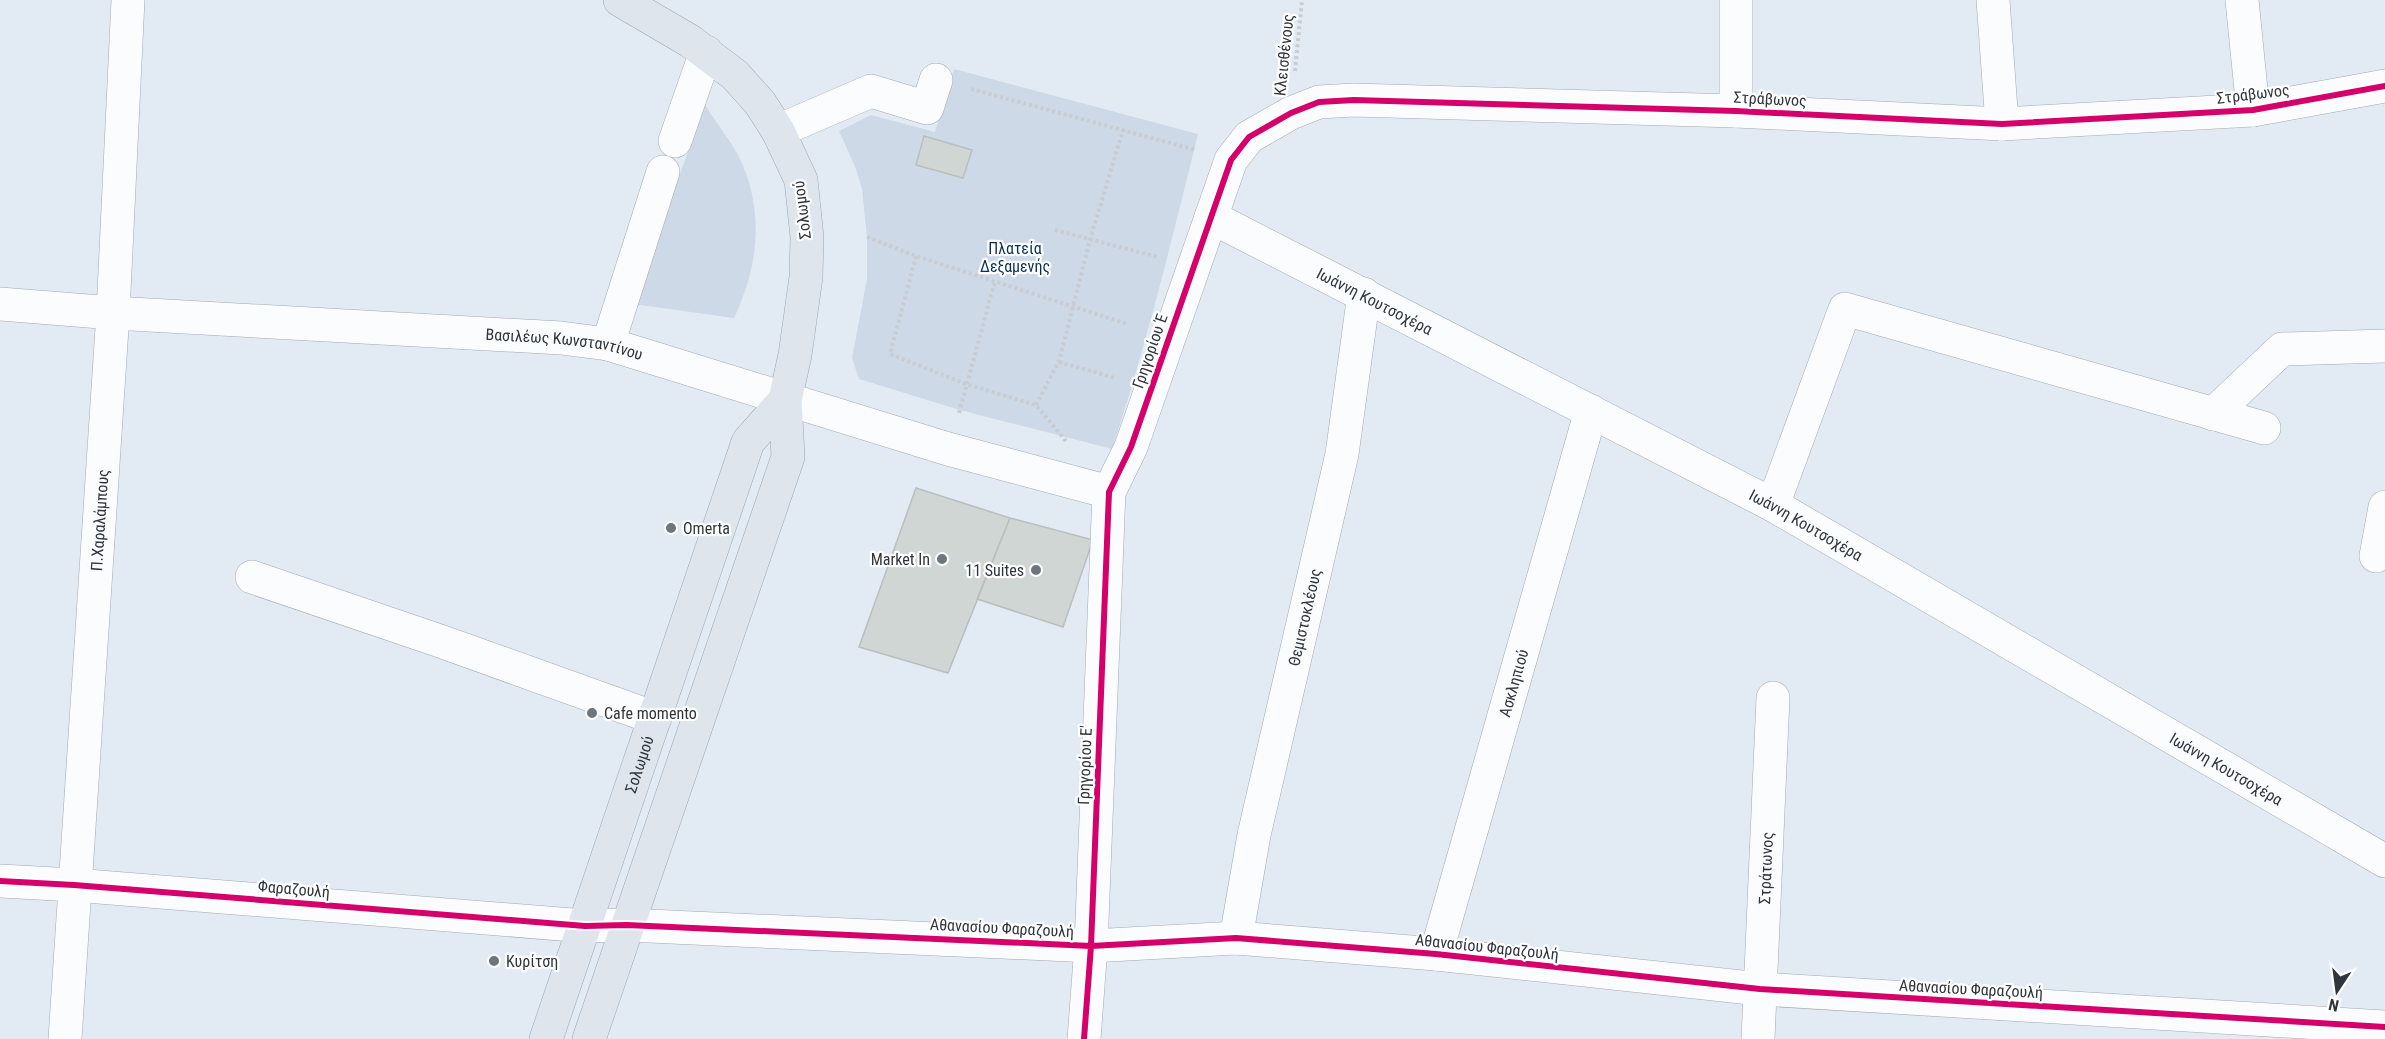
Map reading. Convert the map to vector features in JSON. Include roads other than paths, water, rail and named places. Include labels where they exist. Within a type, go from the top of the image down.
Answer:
[{"type":"main road","name":"Σολωμού","points":[[589,1039],[788,457],[784,399],[801,320],[807,237],[801,180],[778,130],[747,88],[735,75],[706,52],[620,0]]},
{"type":"main road","name":"Σολωμού","points":[[546,1039],[748,442],[784,399]]},
{"type":"street","name":"Π.Χαραλάμπους","points":[[65,1039],[113,313],[128,0]]},
{"type":"street","points":[[1736,0],[1736,111]]},
{"type":"street","points":[[1993,0],[2002,124]]},
{"type":"street","points":[[2242,0],[2253,110]]},
{"type":"street","points":[[675,141],[706,52]]},
{"type":"street","points":[[778,130],[871,91],[927,108],[936,80]]},
{"type":"street","name":"Στράβωνος","points":[[1211,217],[1231,160],[1250,137],[1291,113],[1319,102],[1354,100],[1736,111],[2002,124],[2253,110],[2385,86]]},
{"type":"street","points":[[608,344],[663,172]]},
{"type":"street","name":"Γρηγορίου Έ","points":[[1109,492],[1131,447],[1211,217]]},
{"type":"street","name":"Ιωάννη Κουτσοχέρα","points":[[1211,217],[1773,505],[2385,861]]},
{"type":"street","name":"Θεμιστοκλέους","points":[[1236,938],[1254,835],[1342,454],[1364,294]]},
{"type":"street","name":"Βασιλέως Κωνσταντίνου","points":[[0,304],[113,313],[561,338],[608,344],[948,449],[1109,492]]},
{"type":"street","points":[[1773,505],[1845,309],[2264,429]]},
{"type":"street","points":[[2213,414],[2282,349],[2385,346]]},
{"type":"street","name":"Ασκληπιού","points":[[1436,954],[1591,411]]},
{"type":"street","name":"Γρηγορίου Ε'","points":[[1084,1039],[1091,946],[1109,492]]},
{"type":"street","points":[[2376,556],[2385,507]]},
{"type":"street","points":[[252,577],[655,718]]},
{"type":"street","name":"Στράτωνος","points":[[1758,1039],[1773,698]]},
{"type":"street","name":"Φαραζουλή","points":[[0,881],[585,926]]},
{"type":"street","name":"Αθανασίου Φαραζουλή","points":[[585,926],[627,925],[1091,946],[1236,938],[1436,954],[1760,989],[2385,1027]]},
{"type":"place","name":"Omerta","points":[[671,528]]},
{"type":"place","name":"Market In","points":[[942,559]]},
{"type":"place","name":"11 Suites","points":[[1036,570]]},
{"type":"place","name":"Cafe momento","points":[[592,713]]},
{"type":"place","name":"Κυρίτση","points":[[494,961]]},
{"type":"park label","name":"Πλατεία Δεξαμενής","points":[[1015,257]]}]
